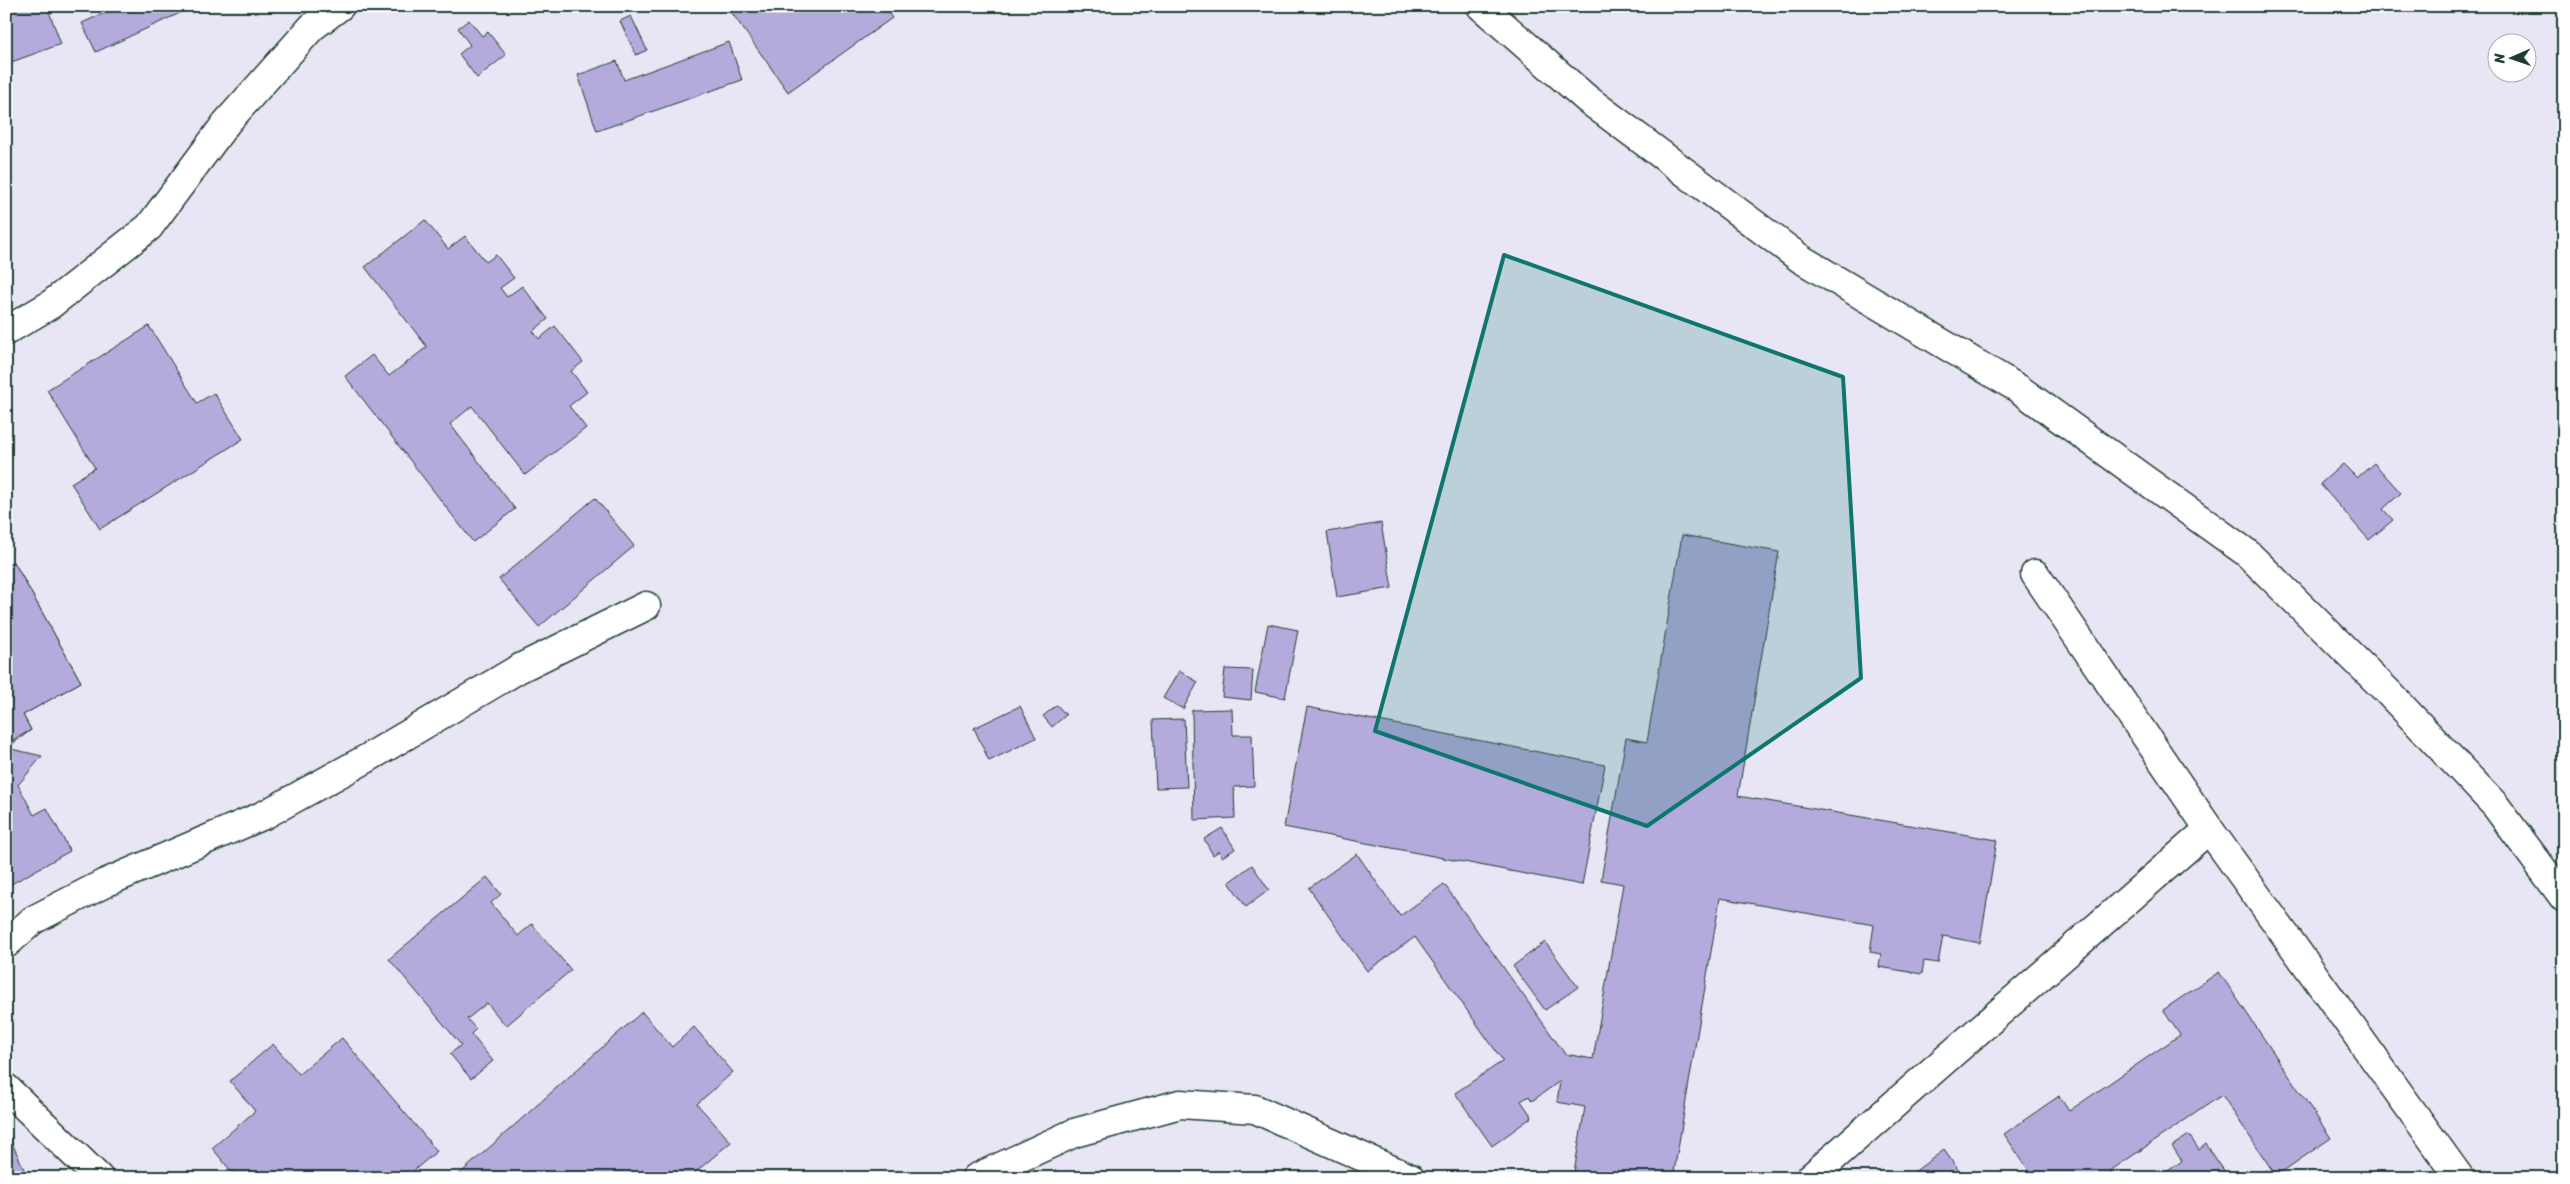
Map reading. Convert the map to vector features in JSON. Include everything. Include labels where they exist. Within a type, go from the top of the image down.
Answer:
[{"type":"street","points":[[6,331],[50,305],[149,227],[226,122],[312,27],[340,6]]},
{"type":"street","points":[[1482,6],[1588,99],[1801,259],[2019,389],[2248,553],[2388,692],[2495,805],[2564,898]]},
{"type":"street","points":[[2035,574],[2209,829],[2460,1178]]},
{"type":"street","points":[[6,944],[33,920],[106,883],[264,815],[520,668],[646,606]]},
{"type":"street","points":[[1810,1178],[2209,829]]},
{"type":"street","points":[[6,1088],[99,1178]]},
{"type":"street","points":[[976,1178],[1074,1133],[1180,1104],[1255,1109],[1410,1178]]},
{"type":"highlighted area","points":[[1504,255],[1843,377],[1861,678],[1647,826],[1375,731]]},
{"type":"building","points":[[6,6],[47,6],[61,44],[6,64]]},
{"type":"building","points":[[120,6],[195,6],[96,52],[82,23]]},
{"type":"building","points":[[727,6],[884,6],[892,18],[788,92]]},
{"type":"building","points":[[631,16],[647,50],[636,55],[620,21]]},
{"type":"building","points":[[469,20],[482,36],[488,32],[506,55],[477,78],[459,54],[470,45],[458,28]]},
{"type":"building","points":[[729,42],[742,80],[597,131],[578,75],[617,61],[624,80]]},
{"type":"building","points":[[425,220],[448,249],[465,236],[486,262],[496,255],[514,278],[500,288],[507,297],[522,286],[548,319],[533,331],[539,339],[555,326],[583,362],[571,371],[587,392],[569,406],[586,428],[525,475],[472,406],[450,424],[515,509],[473,542],[345,376],[372,355],[389,376],[427,347],[365,267]]},
{"type":"building","points":[[149,326],[197,403],[214,393],[243,439],[100,529],[71,483],[95,468],[47,390]]},
{"type":"building","points":[[2374,463],[2401,493],[2383,509],[2393,520],[2369,540],[2320,484],[2343,464],[2357,478]]},
{"type":"building","points":[[595,498],[634,546],[539,627],[499,579]]},
{"type":"building","points":[[1381,523],[1392,588],[1337,597],[1327,532]]},
{"type":"building","points":[[1682,535],[1779,552],[1738,796],[1997,840],[1980,943],[1943,936],[1938,963],[1924,961],[1922,974],[1879,967],[1881,954],[1870,952],[1874,925],[1720,898],[1673,1178],[1573,1178],[1585,1107],[1557,1102],[1560,1081],[1532,1101],[1529,1096],[1521,1101],[1532,1117],[1492,1146],[1455,1093],[1503,1061],[1415,937],[1367,971],[1309,888],[1357,854],[1400,916],[1444,884],[1565,1054],[1593,1059],[1623,884],[1601,880],[1626,738],[1647,742]]},
{"type":"building","points":[[14,562],[81,682],[23,715],[31,730],[7,748],[42,756],[18,785],[34,815],[47,808],[70,851],[6,887],[6,564]]},
{"type":"building","points":[[14,562],[81,682],[23,715],[31,730],[6,744],[6,567]]},
{"type":"building","points":[[1268,624],[1298,630],[1285,698],[1255,692]]},
{"type":"building","points":[[1225,669],[1253,670],[1251,700],[1222,697]]},
{"type":"building","points":[[1179,671],[1198,682],[1183,709],[1163,698]]},
{"type":"building","points":[[1057,705],[1066,715],[1052,727],[1043,716]]},
{"type":"building","points":[[1020,706],[1036,738],[989,761],[974,728]]},
{"type":"building","points":[[1307,707],[1605,765],[1582,885],[1284,827]]},
{"type":"building","points":[[1232,709],[1233,735],[1252,735],[1254,786],[1234,787],[1235,818],[1194,820],[1192,710]]},
{"type":"building","points":[[1184,719],[1187,787],[1156,788],[1153,720]]},
{"type":"building","points":[[1222,828],[1235,849],[1222,857],[1219,851],[1213,855],[1204,839]]},
{"type":"building","points":[[1252,865],[1269,890],[1246,907],[1229,882]]},
{"type":"building","points":[[487,877],[501,894],[491,903],[518,936],[532,924],[571,970],[506,1026],[487,1003],[467,1019],[476,1029],[471,1034],[493,1061],[471,1079],[450,1054],[461,1045],[389,959]]},
{"type":"building","points":[[1545,942],[1578,987],[1545,1010],[1513,966]]},
{"type":"building","points":[[2219,972],[2331,1138],[2276,1176],[2222,1095],[2110,1171],[2115,1178],[2034,1178],[2004,1134],[2059,1096],[2069,1111],[2180,1035],[2163,1010]]},
{"type":"building","points":[[642,1012],[672,1047],[694,1027],[733,1072],[697,1104],[731,1142],[691,1176],[693,1178],[455,1178]]},
{"type":"building","points":[[342,1038],[437,1151],[405,1178],[237,1178],[212,1148],[255,1111],[230,1081],[273,1044],[299,1074]]},
{"type":"building","points":[[6,1130],[28,1178],[6,1178]]},
{"type":"building","points":[[2189,1135],[2199,1150],[2206,1144],[2229,1178],[2168,1178],[2165,1173],[2182,1161],[2172,1146]]},
{"type":"building","points":[[1944,1150],[1964,1178],[1906,1178]]},
{"type":"building","points":[[2266,1170],[2271,1178],[2255,1178]]}]
